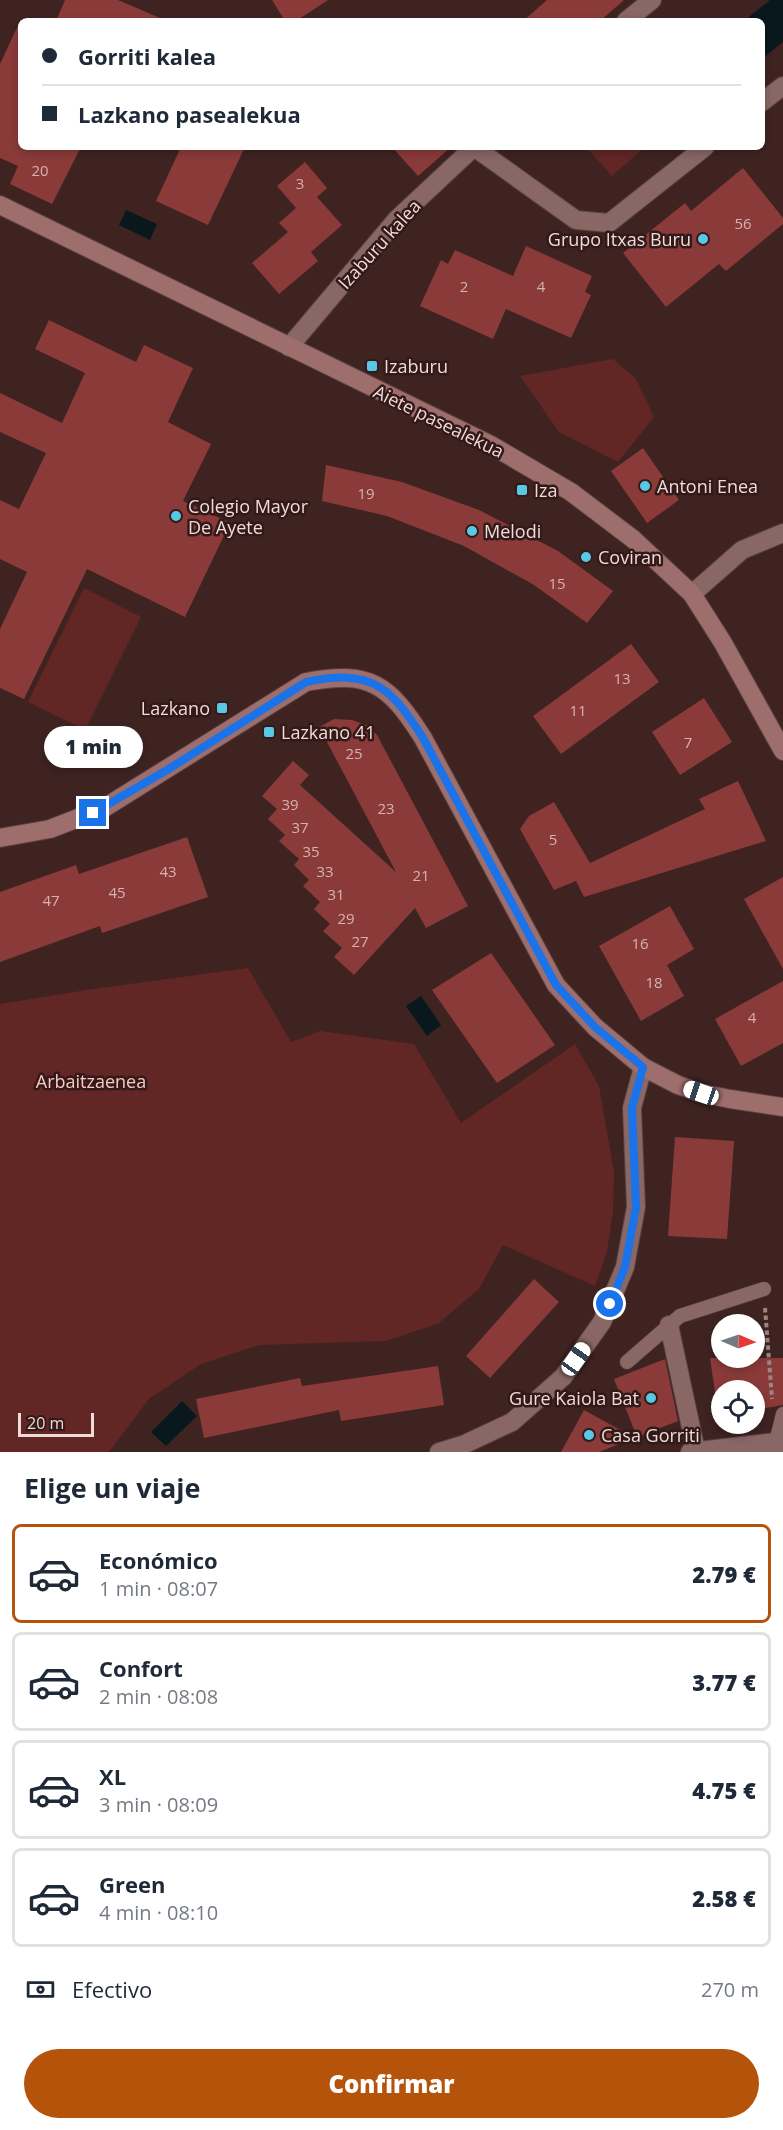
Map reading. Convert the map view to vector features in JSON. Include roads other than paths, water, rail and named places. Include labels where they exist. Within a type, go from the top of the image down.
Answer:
[{"type":"street","points":[[630,18],[652,0]]},
{"type":"street","points":[[765,100],[783,86]]},
{"type":"street","name":"Izaburu kalea","points":[[289,347],[397,219],[471,150]]},
{"type":"street","name":"Izaburu kalea","points":[[478,150],[576,220],[609,223],[701,150]]},
{"type":"street","name":"Aiete pasealekua","points":[[0,206],[491,445],[571,492],[633,539],[692,594],[723,643],[783,751]]},
{"type":"street","points":[[692,594],[742,550],[783,533]]},
{"type":"street","points":[[0,838],[50,829],[104,808],[306,682],[329,677],[353,677],[370,682],[391,694],[408,714],[556,985],[595,1027],[643,1067],[678,1085],[701,1093],[781,1106]]},
{"type":"street","points":[[439,1452],[465,1444],[512,1422],[563,1377],[602,1322],[625,1267],[636,1207],[632,1108],[643,1067]]},
{"type":"street","points":[[669,1325],[693,1451],[776,1447]]},
{"type":"lane","points":[[627,1362],[680,1316],[764,1289]]},
{"type":"lane","points":[[776,1447],[778,1410]]},
{"type":"place","name":"Grupo Itxas Buru","points":[[703,239]]},
{"type":"place","name":"Izaburu","points":[[372,366]]},
{"type":"place","name":"Antoni Enea","points":[[645,486]]},
{"type":"place","name":"Iza","points":[[522,490]]},
{"type":"place","name":"Colegio Mayor De Ayete","points":[[176,516]]},
{"type":"place","name":"Melodi","points":[[472,531]]},
{"type":"place","name":"Coviran","points":[[586,557]]},
{"type":"place","name":"Lazkano","points":[[222,708]]},
{"type":"place","name":"Lazkano 41","points":[[269,732]]},
{"type":"place","name":"Gure Kaiola Bat","points":[[651,1398]]},
{"type":"place","name":"Casa Gorriti","points":[[589,1435]]},
{"type":"park label","name":"Arbaitzaenea","points":[[91,1081]]}]
